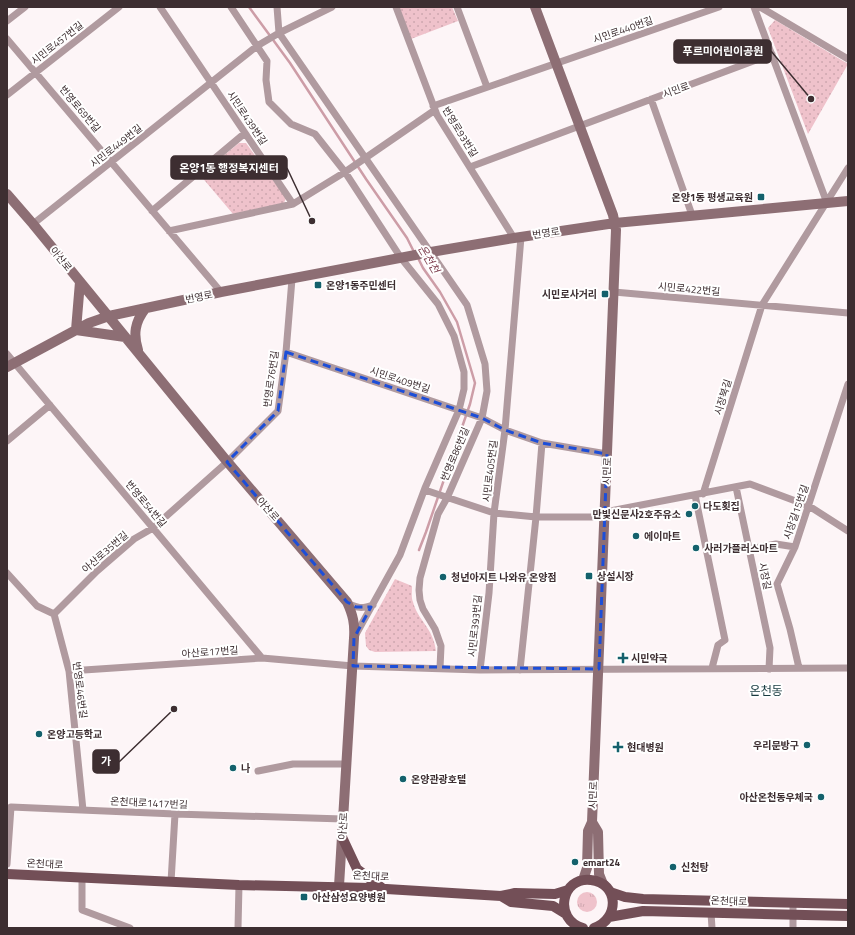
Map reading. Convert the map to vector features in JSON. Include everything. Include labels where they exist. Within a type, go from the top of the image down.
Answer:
[{"type":"main road","points":[[342,837],[357,869],[382,888]]},
{"type":"main road","name":"온천대로","points":[[7,874],[239,886],[339,886],[501,896],[515,892],[555,894],[568,890]]},
{"type":"main road","name":"온천대로","points":[[583,880],[598,882],[624,897],[643,899],[848,904]]},
{"type":"main road","points":[[578,927],[566,914],[564,902],[568,890],[576,883],[583,880]]},
{"type":"main road","points":[[595,928],[607,921],[613,907],[612,899],[606,888]]},
{"type":"main road","name":"온천대로","points":[[501,896],[511,902],[553,906],[566,914]]},
{"type":"main road","name":"온천대로","points":[[609,917],[643,911],[848,916]]},
{"type":"street","points":[[7,21],[25,7]]},
{"type":"street","name":"시민로457번길","points":[[7,95],[119,7]]},
{"type":"street","points":[[160,7],[211,83]]},
{"type":"street","points":[[231,7],[267,61],[266,80],[269,102],[290,124],[315,134],[346,172],[401,258],[438,304],[454,336],[464,372],[464,389],[458,410],[400,555],[354,638]]},
{"type":"street","points":[[277,7],[279,33],[323,9],[332,7]]},
{"type":"street","name":"번영로93번길","points":[[396,7],[437,115],[470,167],[518,237]]},
{"type":"street","points":[[457,7],[487,87]]},
{"type":"street","name":"시민로","points":[[535,7],[615,223],[616,237],[592,822],[588,831],[586,868],[583,880]]},
{"type":"street","name":"시민로440번길","points":[[556,63],[719,7]]},
{"type":"street","points":[[754,7],[827,203]]},
{"type":"street","points":[[760,7],[848,59]]},
{"type":"street","name":"시민로449번길","points":[[33,224],[258,46],[279,33]]},
{"type":"street","name":"번영로86번길","points":[[279,33],[467,304],[485,364],[487,391],[482,418],[447,498],[438,514],[420,578],[420,600],[423,609],[439,637],[441,646],[440,668]]},
{"type":"street","name":"번영로69번길","points":[[7,38],[221,292]]},
{"type":"street","name":"시민로","points":[[580,126],[772,54]]},
{"type":"street","points":[[169,231],[293,204],[346,172],[434,108],[487,87],[556,63]]},
{"type":"street","name":"시민로439번길","points":[[211,83],[293,204]]},
{"type":"street","points":[[651,99],[692,215]]},
{"type":"street","points":[[470,167],[580,126]]},
{"type":"street","points":[[152,211],[245,133]]},
{"type":"street","points":[[762,305],[848,168]]},
{"type":"street","name":"아산로","points":[[7,194],[109,316],[227,462],[347,602],[355,625],[339,886]]},
{"type":"street","name":"번영로","points":[[11,365],[89,323],[109,316],[221,292],[518,237],[615,223],[848,201]]},
{"type":"street","points":[[505,430],[518,237]]},
{"type":"street","name":"번영로76번길","points":[[227,462],[278,411],[286,352],[292,279]]},
{"type":"street","points":[[80,282],[76,330],[125,337]]},
{"type":"street","name":"시민로422번길","points":[[614,292],[848,313]]},
{"type":"street","name":"시장북길","points":[[703,494],[762,305]]},
{"type":"street","points":[[139,354],[135,330],[138,318],[145,308]]},
{"type":"street","name":"시민로409번길","points":[[286,352],[482,418],[505,430],[542,442],[608,454]]},
{"type":"street","name":"번영로54번길","points":[[7,354],[11,365],[50,405],[262,658]]},
{"type":"street","name":"시장길15번길","points":[[799,668],[777,584],[795,547],[848,384]]},
{"type":"street","points":[[7,441],[50,405]]},
{"type":"street","name":"시민로405번길","points":[[494,513],[505,430]]},
{"type":"street","points":[[520,670],[536,517],[542,442]]},
{"type":"street","name":"아산로35번길","points":[[54,614],[108,561],[134,539],[153,528],[227,462]]},
{"type":"street","points":[[605,515],[750,484],[809,506],[848,531]]},
{"type":"street","name":"시장길","points":[[736,487],[770,648],[769,668]]},
{"type":"street","name":"시민로405번길","points":[[425,490],[494,513],[536,517],[605,515]]},
{"type":"street","points":[[695,495],[725,640],[718,645],[712,668]]},
{"type":"street","name":"시민로393번길","points":[[480,670],[489,594],[494,513]]},
{"type":"street","points":[[749,549],[776,544],[795,547]]},
{"type":"street","points":[[7,573],[37,606],[54,614]]},
{"type":"street","points":[[347,602],[356,607],[373,605]]},
{"type":"street","name":"번영로46번길","points":[[54,614],[69,671],[83,810]]},
{"type":"street","name":"아산로17번길","points":[[69,671],[262,658],[353,666]]},
{"type":"street","name":"시민로393번길","points":[[353,666],[480,670],[599,669]]},
{"type":"street","points":[[599,669],[848,668]]},
{"type":"street","points":[[258,771],[293,764],[347,764]]},
{"type":"street","name":"온천대로1417번길","points":[[7,864],[12,806],[175,814],[343,819]]},
{"type":"street","points":[[171,882],[175,814]]},
{"type":"street","name":"시민로","points":[[592,822],[598,832],[599,874],[606,888]]},
{"type":"street","points":[[82,878],[82,910],[130,928]]},
{"type":"street","points":[[238,928],[239,886]]},
{"type":"street","points":[[793,903],[793,928]]},
{"type":"street","points":[[711,913],[712,928]]},
{"type":"highlighted area","points":[[286,352],[482,418],[505,430],[542,443],[607,454],[599,669],[353,666],[354,638],[371,607],[356,607],[347,602],[227,462],[278,411]]},
{"type":"green space","points":[[399,7],[452,7],[458,21],[411,39]]},
{"type":"green space","points":[[775,20],[848,64],[808,134],[768,28]]},
{"type":"green space","points":[[239,143],[246,143],[286,198],[284,203],[233,214],[200,175]]},
{"type":"green space","points":[[395,579],[412,586],[412,598],[415,609],[432,636],[436,651],[375,652],[369,650],[366,646],[365,633]]},
{"type":"green space","points":[[587,892],[594,895],[597,902],[594,909],[587,912],[580,909],[577,902],[580,895]]},
{"type":"waterway","name":"온천천","points":[[249,7],[290,63],[366,179],[407,238],[414,252]]},
{"type":"waterway","name":"온천천","points":[[418,258],[457,322],[475,383],[470,404],[419,550]]},
{"type":"place","name":"푸르미어린이공원","points":[[811,99]]},
{"type":"place","name":"온양1동 평생교육원","points":[[761,197]]},
{"type":"place","name":"온양1동 행정복지센터","points":[[312,221]]},
{"type":"place","name":"온양1동주민센터","points":[[318,285]]},
{"type":"place","name":"시민로사거리","points":[[605,294]]},
{"type":"place","name":"다도횟집","points":[[695,506]]},
{"type":"place","name":"만빛신문사2호주유소","points":[[689,514]]},
{"type":"place","name":"에이마트","points":[[636,536]]},
{"type":"place","name":"사러가플러스마트","points":[[696,548]]},
{"type":"place","name":"상설시장","points":[[589,576]]},
{"type":"place","name":"청년아지트 나와유 온양점","points":[[443,577]]},
{"type":"place","name":"시민약국","points":[[623,658]]},
{"type":"place","name":"가","points":[[174,709]]},
{"type":"place","name":"온양고등학교","points":[[39,734]]},
{"type":"place","name":"우리문방구","points":[[807,745]]},
{"type":"place","name":"현대병원","points":[[618,747]]},
{"type":"place","name":"나","points":[[233,768]]},
{"type":"place","name":"온양관광호텔","points":[[403,779]]},
{"type":"place","name":"아산온천동우체국","points":[[821,797]]},
{"type":"place","name":"emart24","points":[[575,862]]},
{"type":"place","name":"신천탕","points":[[673,867]]},
{"type":"place","name":"아산삼성요양병원","points":[[304,897]]},
{"type":"district","name":"온천동","points":[[766,690]]}]
